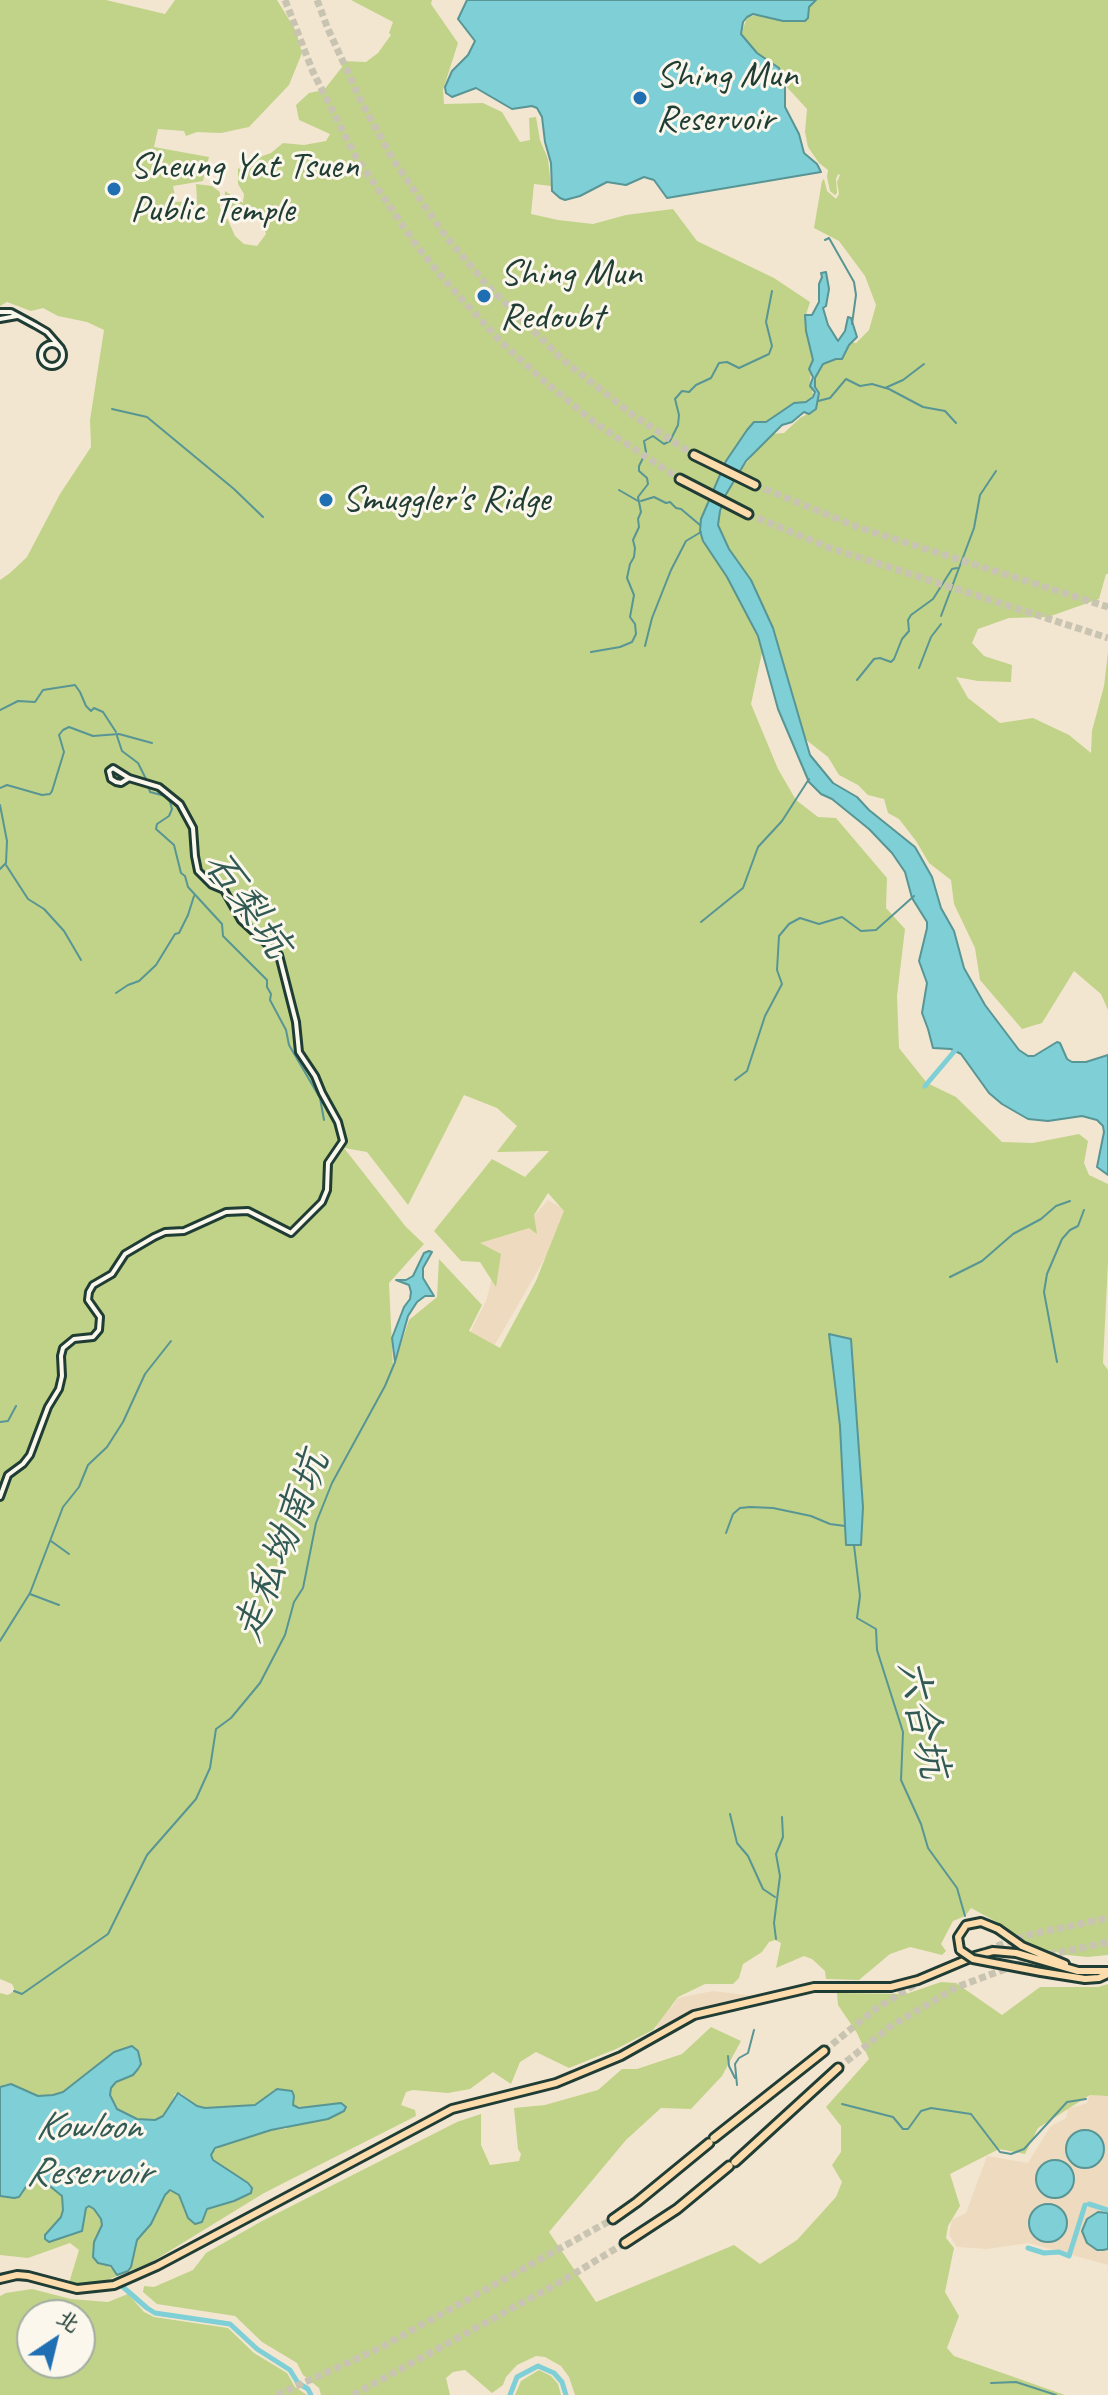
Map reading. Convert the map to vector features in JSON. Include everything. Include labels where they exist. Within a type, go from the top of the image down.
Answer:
[{"type":"highway","points":[[694,455],[755,485]]},
{"type":"highway","points":[[680,479],[748,514]]},
{"type":"highway","points":[[613,2219],[824,2051]]},
{"type":"highway","points":[[625,2243],[677,2209],[732,2164],[838,2068]]},
{"type":"main road","points":[[1078,1971],[1022,1946],[998,1929],[981,1922],[966,1925],[958,1937],[960,1950],[973,1959],[1085,1979],[1099,1978],[1108,1972]]},
{"type":"main road","points":[[0,2279],[28,2276],[77,2289],[116,2284],[157,2266],[452,2109],[556,2083],[621,2056],[694,2015],[814,1987],[891,1987],[918,1980],[990,1951],[1008,1952],[1078,1971],[1108,1972]]},
{"type":"street","points":[[0,312],[19,316],[42,329],[61,348],[62,362],[52,366],[43,361],[41,354],[46,337],[42,329]]},
{"type":"street","points":[[0,319],[19,316]]},
{"type":"street","points":[[44,348],[54,344],[61,348]]},
{"type":"street","points":[[0,1497],[8,1475],[30,1455],[49,1405],[60,1387],[63,1348],[74,1339],[93,1337],[99,1330],[100,1317],[88,1300],[93,1285],[114,1272],[125,1254],[154,1237],[184,1231],[226,1212],[248,1211],[291,1233],[322,1202],[327,1190],[328,1163],[343,1141],[338,1122],[299,1052],[296,1022],[277,953],[241,920],[224,890],[212,885],[198,871],[193,828],[180,804],[163,789],[129,778],[113,768],[109,771],[111,779],[116,782],[121,783],[129,778]]},
{"type":"shaded area","points":[[548,1200],[571,1213],[493,1348],[469,1335],[486,1301],[493,1274],[475,1244],[526,1225]]},
{"type":"shaded area","points":[[713,1991],[754,1996],[702,2008],[656,2031],[658,2027],[654,2026],[664,1998],[672,2007],[678,1998]]},
{"type":"shaded area","points":[[1108,2087],[1108,2265],[1029,2243],[987,2249],[957,2247],[949,2235],[952,2220],[966,2213],[987,2156],[1028,2163],[1050,2127],[1066,2118],[1068,2109],[1087,2103],[1091,2090]]},
{"type":"green space","points":[[0,0],[106,0],[165,14],[175,0],[277,0],[296,31],[302,53],[289,85],[249,127],[221,133],[197,132],[186,136],[184,131],[158,129],[154,147],[209,157],[203,181],[173,186],[176,202],[197,201],[196,184],[212,186],[220,192],[220,208],[235,236],[244,244],[257,246],[266,234],[263,224],[244,211],[236,217],[224,208],[225,191],[243,203],[238,168],[242,170],[248,161],[271,153],[283,143],[304,145],[326,141],[330,134],[299,120],[296,105],[309,93],[324,90],[342,67],[342,61],[366,62],[378,53],[391,35],[393,22],[351,0],[432,0],[431,4],[458,43],[443,90],[444,104],[483,103],[502,112],[520,142],[530,140],[529,118],[536,117],[540,140],[548,159],[551,186],[534,184],[531,214],[593,224],[626,215],[673,209],[697,241],[774,278],[810,302],[805,318],[815,357],[810,379],[813,395],[801,407],[751,431],[740,440],[726,461],[701,519],[703,541],[727,577],[763,648],[751,704],[778,769],[796,800],[818,817],[836,818],[887,878],[886,908],[905,929],[897,996],[899,1048],[927,1083],[956,1097],[1002,1142],[1033,1143],[1079,1134],[1088,1141],[1084,1163],[1089,1175],[1108,1184],[1103,1363],[1108,1370],[1108,1955],[1067,1955],[1040,1948],[971,1908],[965,1916],[953,1921],[941,1944],[946,1951],[942,1955],[910,1947],[890,1954],[859,1980],[826,1979],[825,1971],[804,1956],[776,1968],[781,1943],[775,1940],[743,1964],[739,1978],[733,1984],[705,1984],[678,1997],[653,2030],[616,2049],[569,2068],[536,2052],[520,2062],[511,2084],[493,2072],[470,2089],[448,2093],[406,2092],[401,2105],[415,2110],[416,2116],[264,2193],[150,2263],[92,2286],[69,2283],[79,2250],[70,2243],[28,2258],[0,2255],[0,2196],[7,2198],[22,2194],[32,2178],[46,2183],[62,2196],[61,2217],[45,2236],[49,2242],[82,2232],[89,2206],[101,2219],[102,2225],[94,2242],[93,2257],[114,2270],[131,2267],[137,2240],[151,2224],[167,2192],[173,2191],[179,2195],[191,2222],[199,2224],[207,2209],[234,2201],[251,2185],[217,2164],[211,2157],[213,2151],[271,2130],[286,2129],[306,2108],[293,2105],[294,2096],[274,2090],[255,2105],[205,2108],[197,2106],[181,2093],[175,2094],[167,2113],[155,2120],[128,2116],[117,2109],[110,2095],[116,2082],[139,2069],[138,2051],[132,2046],[114,2052],[63,2092],[38,2096],[6,2084],[0,2087],[0,1993],[8,1995],[14,1988],[0,1979],[0,580],[27,557],[60,494],[91,447],[90,420],[104,330],[87,322],[58,316],[43,308],[31,311],[7,302],[0,306]],"holes":[[[464,1095],[497,1108],[517,1126],[497,1152],[549,1151],[525,1177],[492,1159],[434,1231],[461,1261],[480,1262],[496,1287],[501,1254],[480,1243],[529,1228],[537,1234],[534,1215],[548,1193],[564,1211],[536,1281],[500,1348],[469,1331],[482,1305],[439,1259],[437,1297],[409,1320],[393,1368],[389,1283],[424,1244],[406,1227],[344,1148],[367,1152],[408,1205]]]},
{"type":"green space","points":[[816,0],[1108,0],[1108,574],[1099,599],[1048,617],[1009,618],[978,629],[972,643],[984,656],[1012,665],[1011,682],[956,677],[968,698],[1000,723],[1033,718],[1069,735],[1091,753],[1092,731],[1104,686],[1108,652],[1108,1010],[1101,994],[1074,971],[1042,1023],[1022,1029],[980,980],[975,948],[954,904],[951,880],[929,863],[899,819],[888,813],[884,799],[868,795],[858,785],[839,775],[828,757],[805,739],[773,628],[751,580],[729,549],[718,525],[725,496],[737,474],[771,434],[784,433],[816,409],[819,393],[815,378],[819,364],[834,357],[842,359],[851,342],[856,343],[869,330],[876,305],[865,276],[839,241],[814,228],[822,181],[824,179],[827,191],[836,199],[840,175],[836,179],[835,195],[830,191],[828,170],[808,147],[805,132],[807,109],[785,85],[783,77],[773,65],[741,35],[747,17],[809,7]]},
{"type":"green space","points":[[941,1982],[956,1983],[1002,2015],[1040,1987],[1098,1987],[1108,1984],[1108,2096],[1090,2095],[1038,2128],[1025,2154],[999,2149],[950,2174],[960,2206],[948,2226],[946,2238],[954,2248],[945,2292],[959,2316],[947,2348],[954,2356],[1065,2395],[575,2395],[569,2377],[561,2366],[545,2357],[536,2356],[517,2365],[503,2385],[492,2393],[465,2370],[453,2372],[446,2378],[450,2395],[321,2395],[319,2388],[303,2375],[297,2363],[262,2342],[235,2316],[157,2304],[143,2292],[144,2286],[154,2287],[193,2270],[206,2253],[262,2221],[457,2122],[481,2114],[481,2145],[490,2165],[519,2161],[521,2154],[514,2108],[545,2105],[598,2090],[622,2069],[637,2069],[682,2054],[711,2027],[741,2041],[722,2076],[691,2109],[661,2108],[626,2140],[549,2232],[596,2302],[734,2245],[760,2264],[797,2240],[836,2197],[842,2182],[832,2165],[841,2152],[841,2126],[826,2107],[869,2059],[857,2033],[838,2005],[837,1993],[906,1994]]},
{"type":"green space","points":[[32,2289],[71,2299],[16,2299],[16,2379],[96,2379],[96,2301],[108,2302],[128,2294],[144,2312],[154,2317],[228,2328],[254,2353],[287,2373],[295,2387],[307,2395],[0,2395],[0,2296]]},
{"type":"green space","points":[[539,2370],[551,2376],[558,2384],[561,2395],[515,2395],[521,2381]]},
{"type":"water","name":"Shing Mun Reservoir","points":[[467,0],[816,0],[809,7],[805,21],[783,21],[753,14],[743,22],[741,34],[757,53],[779,68],[785,85],[785,107],[799,134],[804,153],[821,172],[667,198],[654,180],[644,177],[626,185],[607,182],[580,196],[565,200],[560,198],[552,191],[551,163],[542,117],[537,108],[512,109],[476,88],[452,97],[446,93],[445,87],[452,71],[468,55],[475,41],[458,19]]},
{"type":"water","points":[[826,272],[829,289],[823,308],[828,325],[838,341],[845,331],[848,317],[851,318],[857,337],[842,359],[823,364],[815,378],[819,393],[816,409],[782,425],[746,461],[725,496],[718,525],[729,549],[751,580],[773,628],[810,755],[833,783],[857,797],[915,847],[932,877],[941,908],[954,931],[964,968],[985,1005],[1019,1050],[1028,1056],[1034,1056],[1057,1042],[1072,1062],[1086,1062],[1108,1055],[1108,1175],[1097,1167],[1104,1132],[1097,1120],[1082,1116],[1048,1121],[1028,1119],[989,1093],[961,1054],[951,1049],[933,1048],[922,1013],[927,983],[919,961],[927,922],[912,898],[905,872],[869,829],[809,782],[778,709],[758,636],[727,577],[703,541],[701,519],[726,461],[747,430],[754,422],[766,422],[794,403],[806,402],[813,397],[815,392],[810,386],[813,377],[809,369],[813,360],[805,315],[812,315],[819,302],[821,273]]},
{"type":"water","points":[[432,1252],[423,1268],[423,1278],[434,1296],[425,1296],[417,1302],[408,1316],[395,1362],[392,1338],[411,1292],[409,1285],[396,1280],[413,1276],[424,1253]]},
{"type":"water","points":[[829,1334],[851,1339],[863,1507],[861,1545],[846,1545],[840,1426]]},
{"type":"water","name":"Kowloon Reservoir","points":[[132,2046],[138,2051],[141,2064],[133,2075],[116,2082],[110,2095],[117,2109],[137,2119],[155,2120],[163,2116],[178,2093],[205,2108],[255,2105],[277,2089],[292,2091],[293,2105],[299,2108],[341,2103],[346,2107],[328,2119],[271,2130],[215,2148],[211,2155],[213,2160],[248,2183],[251,2193],[207,2209],[202,2222],[195,2224],[188,2218],[179,2195],[170,2190],[151,2224],[137,2240],[131,2267],[117,2275],[111,2266],[98,2263],[93,2257],[94,2242],[102,2225],[94,2209],[86,2208],[82,2231],[49,2242],[45,2235],[61,2217],[62,2196],[46,2183],[32,2178],[19,2197],[0,2196],[0,2087],[11,2084],[38,2096],[63,2092],[114,2052]]},
{"type":"water","points":[[1085,2130],[1098,2136],[1104,2149],[1098,2162],[1085,2168],[1072,2162],[1066,2149],[1072,2136]]},
{"type":"water","points":[[1055,2160],[1068,2166],[1074,2179],[1068,2192],[1055,2198],[1042,2192],[1036,2179],[1042,2166]]},
{"type":"water","points":[[1048,2204],[1061,2210],[1067,2223],[1061,2236],[1048,2242],[1035,2236],[1029,2223],[1035,2210]]},
{"type":"water","points":[[1098,2212],[1108,2213],[1108,2249],[1103,2250],[1097,2250],[1087,2243],[1082,2231],[1087,2219]]},
{"type":"waterway","points":[[825,240],[829,238],[854,282],[856,295],[852,324]]},
{"type":"waterway","points":[[591,652],[620,647],[632,642],[636,634],[630,617],[634,595],[627,578],[634,557],[633,540],[639,527],[641,512],[638,497],[648,484],[647,478],[639,471],[646,452],[644,441],[653,436],[664,444],[670,441],[678,425],[675,399],[682,391],[689,392],[711,378],[719,363],[727,362],[739,368],[769,354],[772,346],[766,322],[772,291]]},
{"type":"waterway","points":[[885,388],[903,380],[924,364]]},
{"type":"waterway","points":[[818,401],[830,398],[846,379],[860,386],[872,384],[889,389],[923,407],[945,411],[956,423]]},
{"type":"waterway","points":[[112,409],[147,417],[263,517]]},
{"type":"waterway","points":[[941,616],[974,528],[980,495],[996,471]]},
{"type":"waterway","points":[[619,490],[638,501]]},
{"type":"waterway","points":[[641,501],[654,497],[670,502],[700,525]]},
{"type":"waterway","points":[[645,646],[652,618],[671,570],[686,541],[701,532]]},
{"type":"waterway","points":[[857,680],[874,659],[891,662],[894,659],[909,631],[911,615],[933,599],[952,569],[957,568]]},
{"type":"waterway","points":[[919,668],[931,637],[941,624]]},
{"type":"waterway","points":[[0,710],[18,701],[35,702],[43,690],[75,685],[86,706],[91,711],[94,708],[103,712],[116,732]]},
{"type":"waterway","points":[[0,788],[7,785],[42,795],[50,794],[64,752],[59,735],[69,727],[93,736],[119,734],[152,743]]},
{"type":"waterway","points":[[117,736],[122,751],[138,763],[147,781]]},
{"type":"waterway","points":[[701,922],[743,888],[758,847],[782,821],[809,779]]},
{"type":"waterway","name":"石梨坑","points":[[148,785],[150,792],[165,796],[170,802],[172,809],[169,816],[157,824],[156,829],[174,845],[188,887],[222,924],[223,936],[267,980],[270,1000],[286,1030],[289,1045],[320,1098],[324,1120]]},
{"type":"waterway","points":[[0,805],[7,841],[6,863],[0,869]]},
{"type":"waterway","points":[[6,865],[28,899],[44,909],[64,931],[81,960]]},
{"type":"waterway","points":[[116,993],[139,981],[156,965],[175,934],[179,933],[194,896]]},
{"type":"waterway","points":[[735,1080],[747,1071],[765,1016],[782,984],[777,970],[779,936],[789,924],[800,918],[819,924],[842,917],[861,931],[876,930],[914,896]]},
{"type":"waterway","points":[[925,1086],[958,1047]]},
{"type":"waterway","points":[[950,1277],[982,1261],[1013,1234],[1041,1219],[1056,1206],[1070,1201]]},
{"type":"waterway","points":[[1057,1362],[1044,1292],[1047,1274],[1062,1239],[1078,1226],[1084,1210]]},
{"type":"waterway","points":[[0,1641],[30,1593],[63,1507],[79,1487],[88,1465],[107,1447],[123,1422],[145,1374],[171,1341]]},
{"type":"waterway","name":"走私坳南坑","points":[[14,1991],[22,1994],[108,1934],[147,1855],[196,1799],[210,1768],[216,1729],[231,1718],[260,1683],[285,1635],[294,1602],[303,1588],[316,1523],[332,1483],[395,1362]]},
{"type":"waterway","points":[[0,1422],[8,1421],[16,1406]]},
{"type":"waterway","points":[[726,1533],[733,1514],[740,1508],[750,1507],[773,1508],[845,1526]]},
{"type":"waterway","points":[[51,1541],[69,1554]]},
{"type":"waterway","name":"六合坑","points":[[854,1545],[860,1596],[857,1618],[876,1629],[877,1650],[903,1732],[901,1780],[928,1848],[957,1888],[965,1916]]},
{"type":"waterway","points":[[30,1594],[59,1605]]},
{"type":"waterway","points":[[730,1814],[737,1843],[748,1856],[763,1889],[775,1897]]},
{"type":"waterway","points":[[776,1939],[774,1923],[780,1876],[776,1854],[783,1837],[782,1817]]},
{"type":"waterway","points":[[737,2085],[735,2064],[748,2053],[754,2030]]},
{"type":"waterway","points":[[728,2056],[735,2078]]},
{"type":"waterway","points":[[842,2104],[893,2117],[903,2129],[908,2129],[921,2111],[931,2108],[971,2114],[1000,2152],[1011,2154],[1024,2149],[1067,2102],[1086,2099]]},
{"type":"waterway","points":[[1089,2204],[1108,2210]]},
{"type":"waterway","points":[[1028,2248],[1069,2256],[1085,2205]]},
{"type":"waterway","points":[[123,2287],[155,2313],[230,2324],[257,2349],[290,2370],[311,2395]]},
{"type":"waterway","points":[[510,2395],[517,2377],[538,2366],[554,2373],[562,2382],[566,2395]]},
{"type":"waterway","points":[[991,2383],[1016,2382],[1056,2395]]},
{"type":"tunnel","points":[[285,0],[313,72],[356,157],[441,276],[500,341],[543,380],[595,423],[680,479]]},
{"type":"tunnel","points":[[317,0],[363,105],[394,161],[444,234],[486,284],[562,359],[633,415],[694,455]]},
{"type":"tunnel","points":[[755,485],[860,528],[1108,607]]},
{"type":"tunnel","points":[[748,514],[830,548],[1108,638]]},
{"type":"tunnel","points":[[977,1953],[1028,1935],[1108,1918]]},
{"type":"tunnel","points":[[838,2068],[891,2026],[957,1987],[1035,1958],[1108,1942]]},
{"type":"tunnel","points":[[824,2051],[874,2010],[922,1980]]},
{"type":"tunnel","points":[[277,2395],[380,2348],[613,2219]]},
{"type":"tunnel","points":[[353,2395],[562,2281],[625,2243]]},
{"type":"place","name":"Shing Mun Reservoir","points":[[640,98]]},
{"type":"place","name":"Sheung Yat Tsuen Public Temple","points":[[114,189]]},
{"type":"place","name":"Shing Mun Redoubt","points":[[484,296]]},
{"type":"place","name":"Smuggler's Ridge","points":[[326,500]]}]
